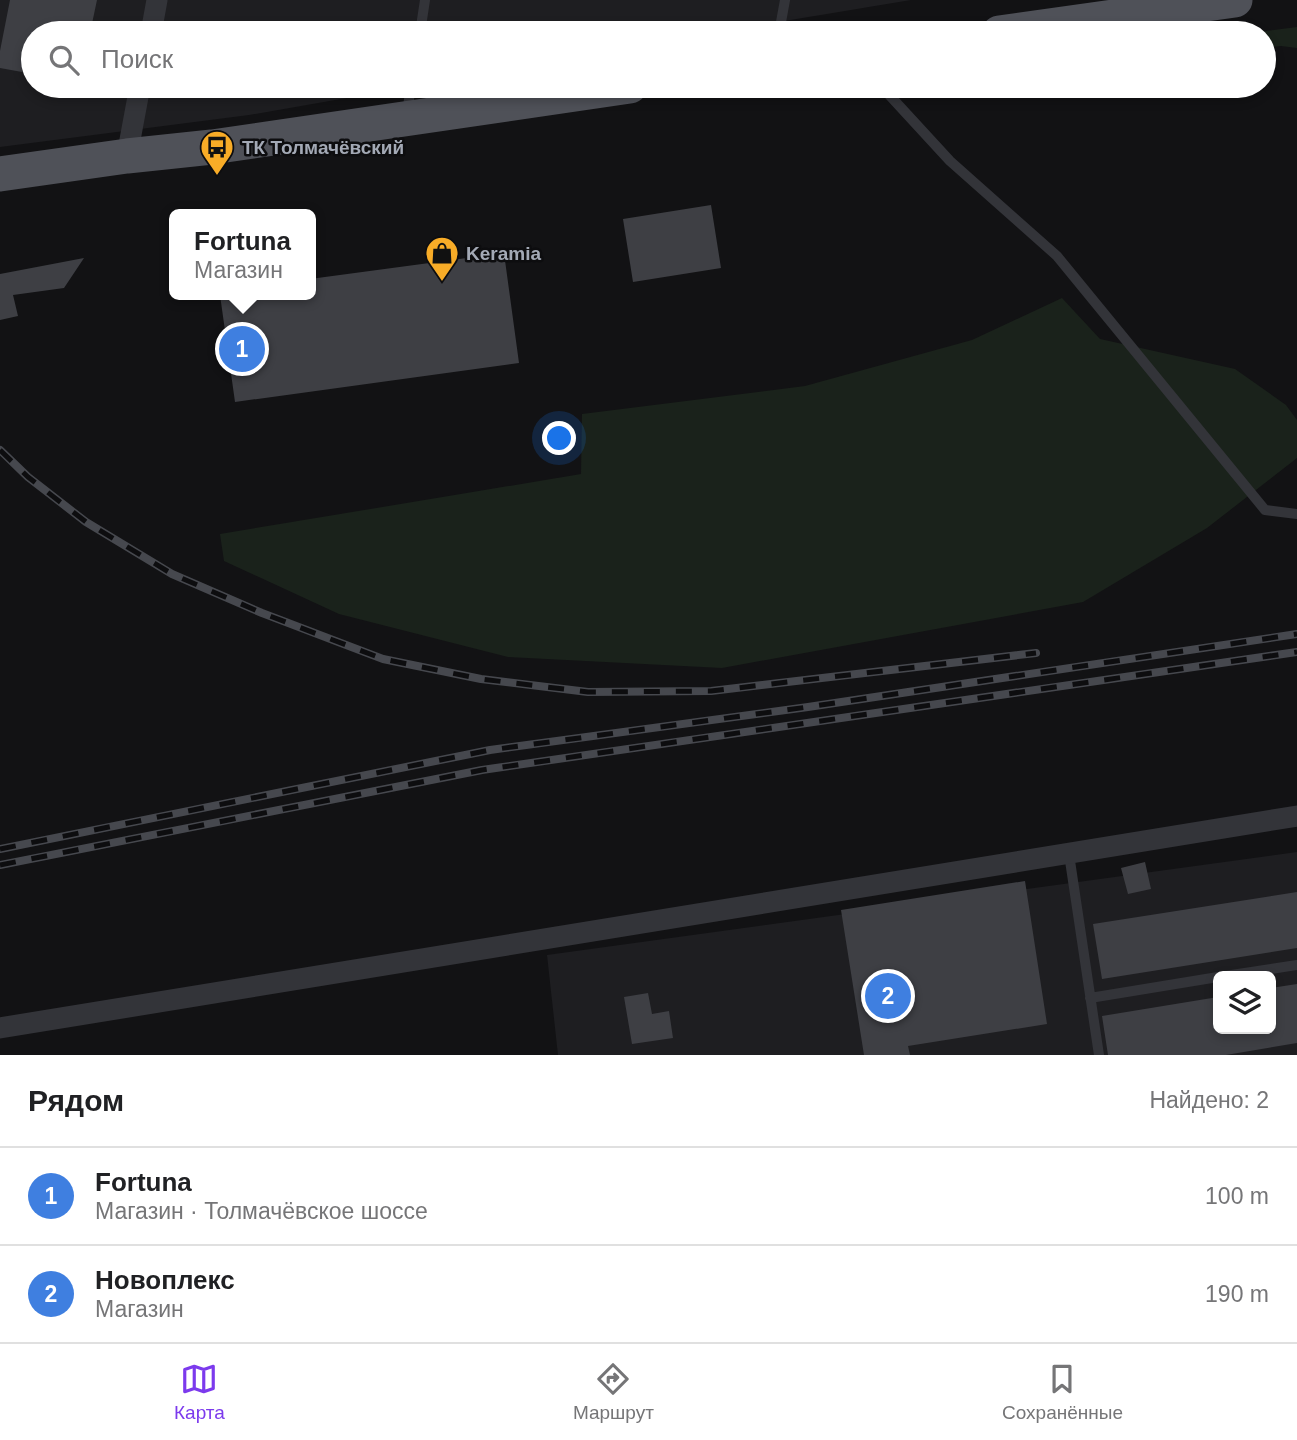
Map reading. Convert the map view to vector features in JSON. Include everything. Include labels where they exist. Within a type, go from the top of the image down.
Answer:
[{"type":"main road","points":[[1085,21],[1236,0]]},
{"type":"main road","points":[[0,174],[212,147],[551,98]]},
{"type":"street","points":[[153,21],[157,0]]},
{"type":"street","points":[[127,156],[138,98]]},
{"type":"street","points":[[0,1028],[1297,816]]},
{"type":"lane","points":[[422,21],[425,0]]},
{"type":"lane","points":[[781,21],[785,0]]},
{"type":"lane","points":[[406,120],[409,98]]},
{"type":"lane","points":[[892,98],[950,161],[1057,256],[1265,510],[1297,514]]},
{"type":"lane","points":[[1069,854],[1099,1055]]},
{"type":"lane","points":[[1258,971],[1297,965]]},
{"type":"lane","points":[[1090,998],[1213,978]]},
{"type":"shaded area","points":[[0,0],[911,0],[784,21],[21,21],[21,98],[346,98],[249,115],[0,147]]},
{"type":"shaded area","points":[[1297,27],[1297,48],[1276,47],[1276,30]]},
{"type":"shaded area","points":[[1062,298],[1100,339],[1235,369],[1286,405],[1297,420],[1297,458],[1207,528],[1083,602],[722,668],[508,657],[339,614],[224,561],[220,534],[581,474],[582,414],[805,386],[972,340]]},
{"type":"shaded area","points":[[1297,852],[1297,1055],[558,1055],[547,955]]},
{"type":"building","points":[[10,0],[97,0],[93,21],[21,21],[21,72],[0,68],[0,51]]},
{"type":"building","points":[[711,205],[721,268],[633,282],[623,219]]},
{"type":"building","points":[[504,253],[519,363],[235,402],[221,300],[316,300],[316,278]]},
{"type":"building","points":[[84,258],[64,288],[13,295],[18,316],[0,320],[0,274]]},
{"type":"building","points":[[1145,862],[1151,889],[1128,894],[1121,868]]},
{"type":"building","points":[[1025,881],[1047,1024],[908,1046],[910,1055],[864,1055],[841,910]]},
{"type":"building","points":[[1297,892],[1297,948],[1102,979],[1093,924]]},
{"type":"building","points":[[1297,984],[1297,1043],[1226,1055],[1108,1055],[1102,1016],[1213,998],[1213,1034],[1276,1034],[1276,987]]},
{"type":"building","points":[[648,993],[652,1014],[669,1011],[673,1038],[632,1044],[624,997]]},
{"type":"railway","points":[[0,450],[28,477],[86,522],[172,574],[262,613],[383,659],[481,679],[588,692],[711,691],[1036,653]]},
{"type":"railway","points":[[0,849],[490,750],[808,707],[1297,634]]},
{"type":"railway","points":[[0,865],[482,770],[1297,652]]},
{"type":"place","name":"ТК Толмачёвский","points":[[217,177]]},
{"type":"place","name":"Keramia","points":[[442,283]]},
{"type":"place","name":"Fortuna","points":[[242,349]]},
{"type":"place","name":"Новоплекс","points":[[888,996]]}]
